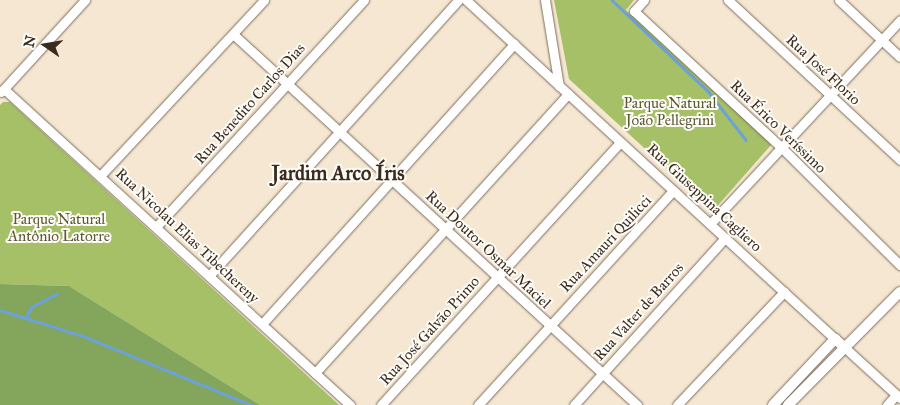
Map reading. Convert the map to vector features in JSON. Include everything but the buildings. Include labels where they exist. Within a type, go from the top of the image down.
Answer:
[{"type":"street","points":[[2,91],[85,0]]},
{"type":"street","points":[[101,175],[264,0]]},
{"type":"street","name":"Rua Benedito Carlos Dias","points":[[156,227],[364,0]]},
{"type":"street","points":[[209,276],[458,0]]},
{"type":"street","name":"Rua Giuseppina Cagliero","points":[[466,0],[898,397]]},
{"type":"street","points":[[545,0],[559,86]]},
{"type":"street","name":"Rua Érico Veríssimo","points":[[644,0],[634,11],[781,147],[900,265]]},
{"type":"street","name":"Rua José Florio","points":[[728,0],[900,160]]},
{"type":"street","points":[[839,0],[900,57]]},
{"type":"street","points":[[710,224],[900,20]]},
{"type":"street","name":"Rua Doutor Osmar Maciel","points":[[233,34],[637,405]]},
{"type":"street","points":[[262,324],[514,44]]},
{"type":"street","name":"Rua Nicolau Elias Tibechereny","points":[[2,91],[101,175],[350,405]]},
{"type":"street","points":[[315,373],[568,94]]},
{"type":"street","name":"Rua José Galvão Primo","points":[[381,405],[620,142]]},
{"type":"street","name":"Rua Amauri Quilicci","points":[[478,405],[673,191]]},
{"type":"street","name":"Rua Valter de Barros","points":[[574,405],[725,238]]},
{"type":"street","points":[[677,405],[784,292]]},
{"type":"street","points":[[788,405],[843,346],[900,292]]},
{"type":"street","points":[[773,405],[835,339]]},
{"type":"street","points":[[887,405],[898,397]]},
{"type":"green space","name":"Parque Natural João Pellegrini","points":[[554,0],[634,0],[626,10],[772,144],[713,211],[569,79]]},
{"type":"green space","name":"Parque Natural Antônio Latorre","points":[[3,102],[10,102],[339,405],[260,405],[69,286],[0,284],[0,105]]},
{"type":"green space","points":[[0,284],[69,286],[260,405],[0,405]]},
{"type":"waterway","points":[[612,0],[708,91],[746,140]]},
{"type":"waterway","points":[[27,316],[31,307],[57,294]]},
{"type":"waterway","points":[[0,310],[83,336],[251,405]]},
{"type":"district","name":"Jardim Arco Íris","points":[[338,173]]}]
